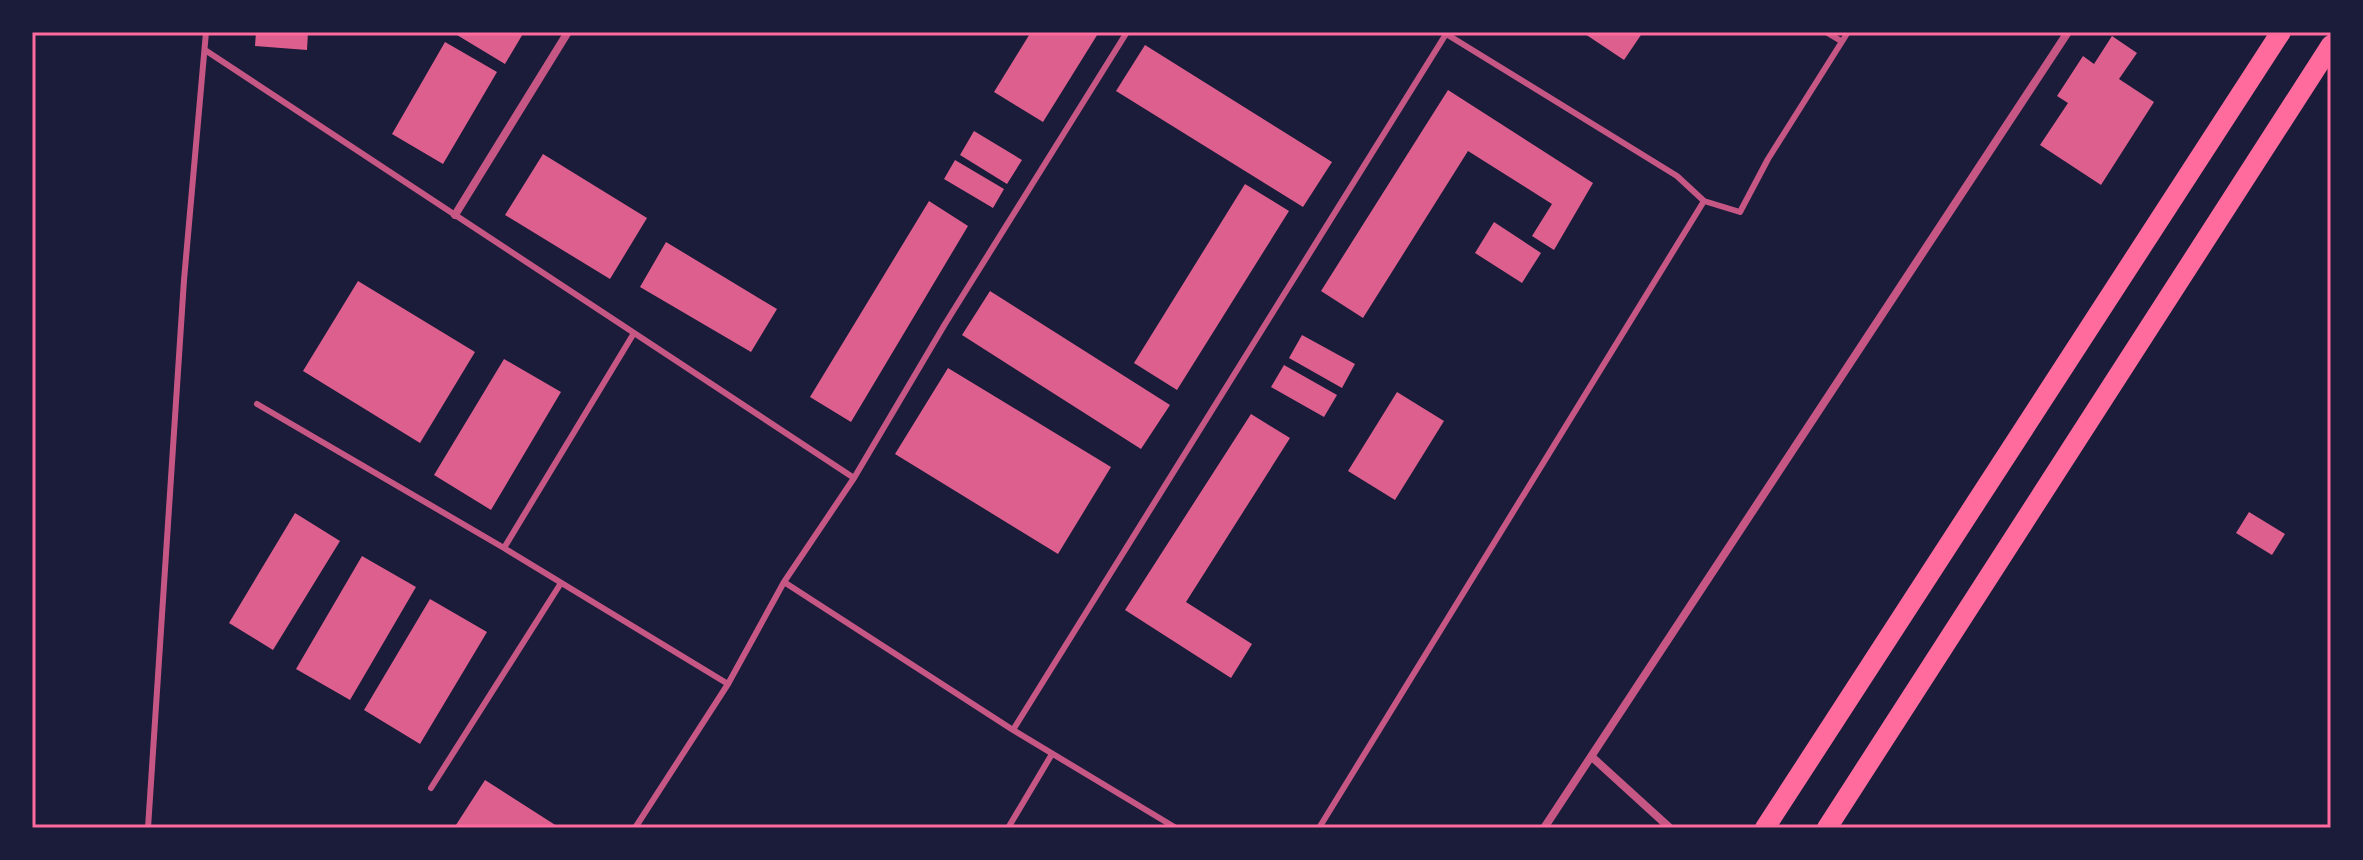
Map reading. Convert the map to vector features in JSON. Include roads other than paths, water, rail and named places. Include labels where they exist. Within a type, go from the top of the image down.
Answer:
[{"type":"main road","points":[[1765,828],[2281,32]]},
{"type":"main road","points":[[1827,828],[2331,45]]},
{"type":"street","points":[[455,215],[568,32]]},
{"type":"street","points":[[1544,828],[2068,32]]},
{"type":"street","points":[[1592,757],[1670,828]]},
{"type":"lane","points":[[148,828],[184,280],[206,32]]},
{"type":"lane","points":[[635,828],[728,684],[784,582],[854,478],[945,324],[1127,32]]},
{"type":"lane","points":[[1826,32],[1841,41]]},
{"type":"lane","points":[[1013,730],[1444,33],[1677,176],[1704,201],[1740,212],[1768,159],[1848,32]]},
{"type":"lane","points":[[205,50],[854,478]]},
{"type":"lane","points":[[1319,828],[1704,201]]},
{"type":"lane","points":[[504,548],[634,333]]},
{"type":"lane","points":[[257,404],[504,548],[728,684]]},
{"type":"lane","points":[[784,582],[1013,730],[1176,828]]},
{"type":"lane","points":[[431,788],[561,583]]},
{"type":"lane","points":[[1008,828],[1052,754]]}]
